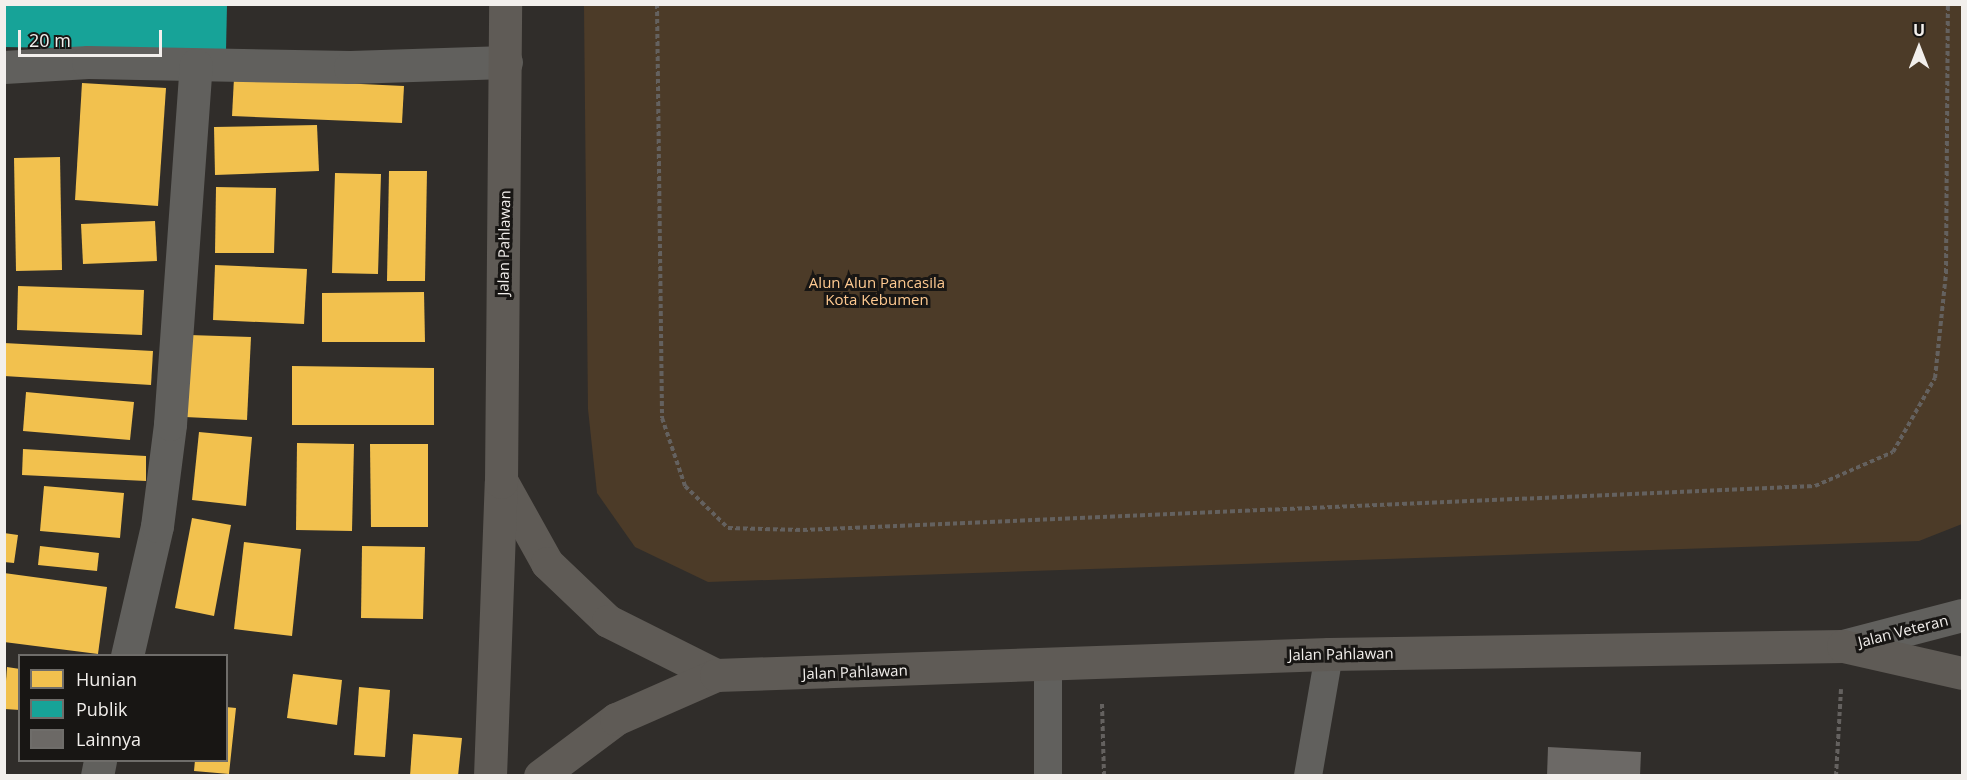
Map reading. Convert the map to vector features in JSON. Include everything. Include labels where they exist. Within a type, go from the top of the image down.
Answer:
[{"type":"main road","name":"Jalan Pahlawan","points":[[490,776],[501,482],[505,4]]},
{"type":"main road","name":"Jalan Pahlawan","points":[[501,482],[547,563],[608,621],[716,675]]},
{"type":"main road","name":"Jalan Pahlawan","points":[[540,776],[616,719],[716,675],[1048,667],[1329,654],[1843,646],[1962,673]]},
{"type":"street","points":[[4,67],[88,62],[350,67],[506,62]]},
{"type":"street","points":[[127,654],[158,526],[170,424],[196,65]]},
{"type":"street","name":"Jalan Veteran","points":[[1843,646],[1962,615]]},
{"type":"lane","points":[[1308,776],[1329,654]]},
{"type":"lane","points":[[1048,667],[1048,776]]},
{"type":"path","points":[[657,4],[662,418],[686,486],[728,528],[803,530],[1815,486],[1893,452],[1935,378],[1947,273],[1948,4]]},
{"type":"path","points":[[1836,776],[1843,646]]},
{"type":"path","points":[[1101,664],[1104,776]]},
{"type":"green space","name":"Alun Alun Pancasila Kota Kebumen","points":[[584,5],[1962,5],[1962,524],[1919,541],[708,582],[635,547],[597,493],[588,409]]},
{"type":"building: Hunian","points":[[234,78],[404,86],[402,123],[232,116]]},
{"type":"building: Hunian","points":[[82,83],[166,88],[158,206],[75,200]]},
{"type":"building: Hunian","points":[[317,125],[319,171],[215,175],[214,127]]},
{"type":"building: Hunian","points":[[60,157],[62,270],[16,271],[14,158]]},
{"type":"building: Hunian","points":[[389,171],[427,171],[425,281],[387,281]]},
{"type":"building: Hunian","points":[[335,173],[381,174],[378,274],[332,273]]},
{"type":"building: Hunian","points":[[216,187],[276,188],[274,253],[215,253]]},
{"type":"building: Hunian","points":[[155,221],[157,261],[83,264],[81,224]]},
{"type":"building: Hunian","points":[[215,265],[307,269],[304,324],[213,320]]},
{"type":"building: Hunian","points":[[18,286],[144,290],[142,335],[17,330]]},
{"type":"building: Hunian","points":[[424,292],[425,342],[322,342],[322,293]]},
{"type":"building: Hunian","points":[[189,335],[251,337],[247,420],[185,417]]},
{"type":"building: Hunian","points":[[4,343],[153,351],[151,385],[4,376]]},
{"type":"building: Hunian","points":[[292,366],[434,368],[434,425],[292,425]]},
{"type":"building: Hunian","points":[[26,392],[134,402],[130,440],[23,431]]},
{"type":"building: Hunian","points":[[199,432],[252,437],[246,506],[192,500]]},
{"type":"building: Hunian","points":[[297,443],[354,444],[352,531],[296,530]]},
{"type":"building: Hunian","points":[[370,444],[428,444],[428,527],[371,527]]},
{"type":"building: Hunian","points":[[23,449],[146,456],[146,481],[22,475]]},
{"type":"building: Hunian","points":[[44,486],[124,493],[120,538],[40,531]]},
{"type":"building: Hunian","points":[[192,518],[231,525],[214,616],[175,608]]},
{"type":"building: Hunian","points":[[4,533],[18,535],[14,563],[4,562]]},
{"type":"building: Hunian","points":[[244,542],[301,549],[292,636],[234,629]]},
{"type":"building: Hunian","points":[[40,546],[99,553],[97,571],[38,565]]},
{"type":"building: Hunian","points":[[362,546],[425,547],[423,619],[361,618]]},
{"type":"building: Hunian","points":[[4,573],[107,587],[98,654],[4,642]]},
{"type":"building: Hunian","points":[[7,667],[18,669],[18,710],[4,709]]},
{"type":"building: Hunian","points":[[293,674],[342,680],[337,725],[287,718]]},
{"type":"building: Hunian","points":[[359,687],[390,690],[385,757],[354,755]]},
{"type":"building: Hunian","points":[[228,707],[236,708],[229,774],[194,771],[195,762],[228,762]]},
{"type":"building: Hunian","points":[[413,734],[462,738],[458,776],[410,776]]},
{"type":"building: Publik","points":[[4,4],[227,4],[226,51],[4,47]]},
{"type":"building: Lainnya","points":[[1548,747],[1641,752],[1640,776],[1547,776]]}]
